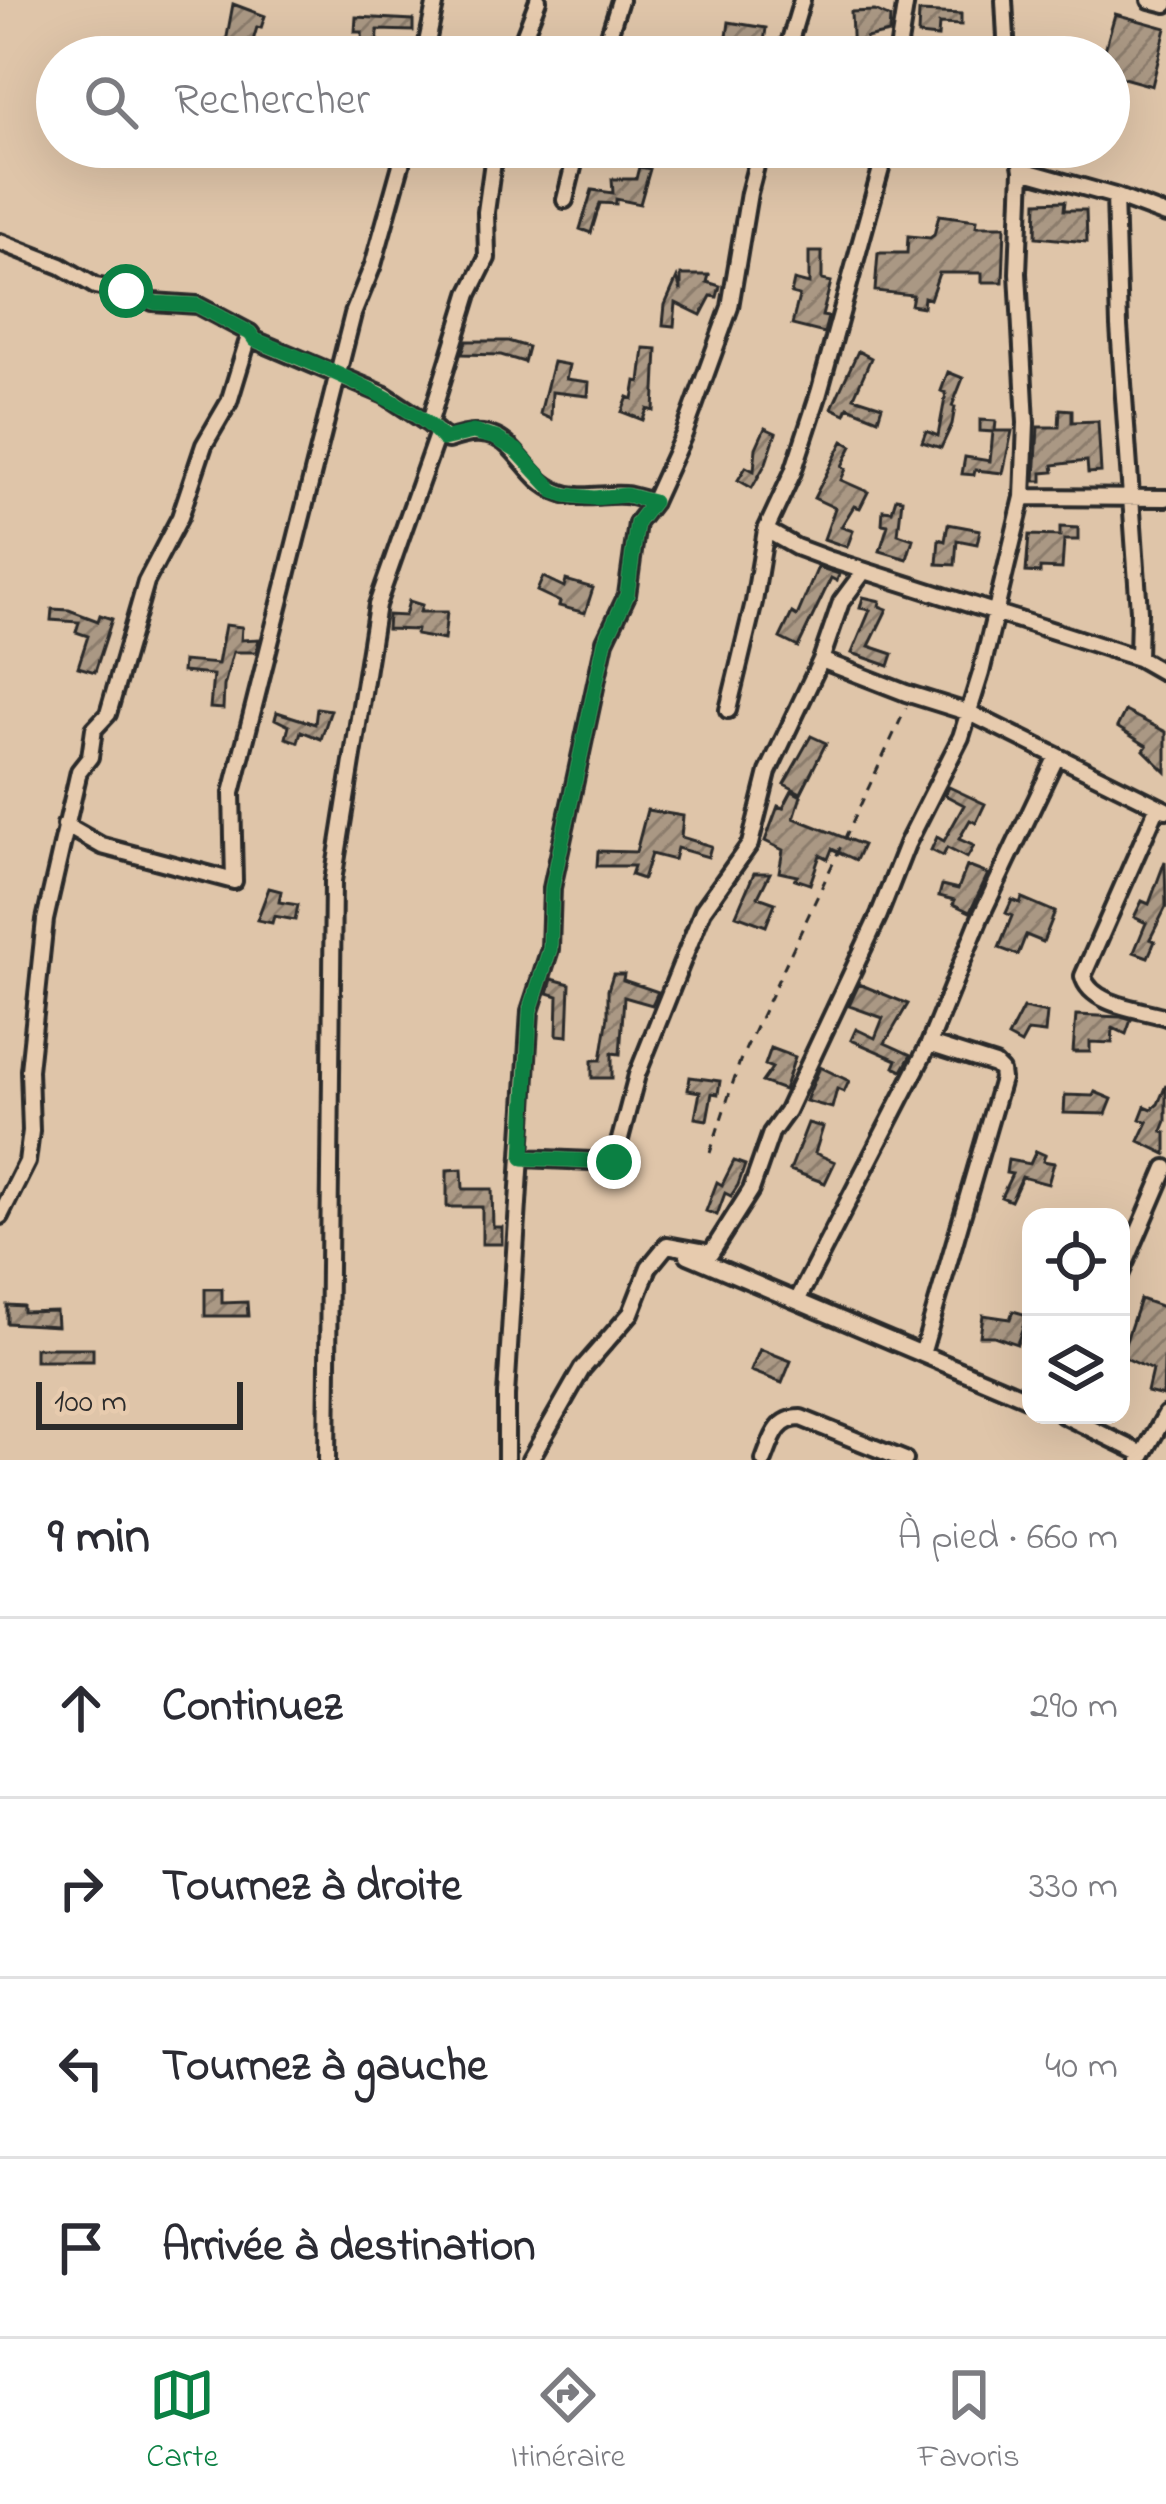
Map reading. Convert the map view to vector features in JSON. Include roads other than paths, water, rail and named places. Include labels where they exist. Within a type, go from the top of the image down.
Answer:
[{"type":"street","points":[[428,36],[436,0]]},
{"type":"street","points":[[524,36],[538,0]]},
{"type":"street","points":[[609,36],[620,0]]},
{"type":"street","points":[[791,36],[802,0]]},
{"type":"street","points":[[900,36],[906,0]]},
{"type":"street","points":[[1004,0],[1005,36]]},
{"type":"street","points":[[1150,0],[1166,4]]},
{"type":"street","points":[[64,825],[102,846],[234,881],[232,793],[353,314],[373,265],[400,168]]},
{"type":"street","points":[[327,1460],[333,880],[377,605],[434,428],[469,294],[490,248],[486,212],[492,168]]},
{"type":"street","points":[[565,200],[573,168]]},
{"type":"street","points":[[506,1460],[530,1011],[550,949],[552,888],[605,641],[627,595],[637,523],[653,502],[684,434],[730,307],[755,168]]},
{"type":"street","points":[[728,710],[766,530],[793,472],[819,393],[881,168]]},
{"type":"street","points":[[667,1246],[711,1253],[751,1190],[771,1133],[788,1111],[970,713],[1023,497],[1026,423],[1018,273],[1022,170],[1166,215]]},
{"type":"street","points":[[1115,196],[1138,658]]},
{"type":"street","points":[[0,242],[61,266],[88,284],[134,293],[156,303],[197,305],[255,340],[385,395],[448,440],[473,432],[496,438],[517,451],[554,491],[594,498],[626,495],[653,502]]},
{"type":"street","points":[[0,1216],[27,1162],[33,1017],[45,920],[79,771],[90,758],[92,734],[109,715],[146,582],[180,517],[204,446],[229,402],[250,333]]},
{"type":"street","points":[[1023,497],[1166,498]]},
{"type":"street","points":[[766,530],[796,547],[1138,658],[1166,674]]},
{"type":"street","points":[[523,1158],[614,1162],[637,1075],[703,910],[750,844],[768,772],[821,660],[841,602],[864,571]]},
{"type":"street","points":[[821,660],[970,713],[1162,808],[1083,976],[1093,994],[1166,1017]]},
{"type":"street","points":[[796,1301],[929,1044],[980,918],[1057,757]]},
{"type":"street","points":[[923,1352],[1002,1079],[1001,1070],[994,1066],[929,1044]]},
{"type":"street","points":[[1130,1252],[1166,1168]]},
{"type":"street","points":[[667,1246],[1022,1396]]},
{"type":"street","points":[[530,1460],[582,1369],[632,1313],[650,1267],[667,1246]]},
{"type":"street","points":[[1080,1424],[1141,1457],[1166,1414]]},
{"type":"street","points":[[764,1460],[775,1430],[791,1418],[905,1460]]}]
